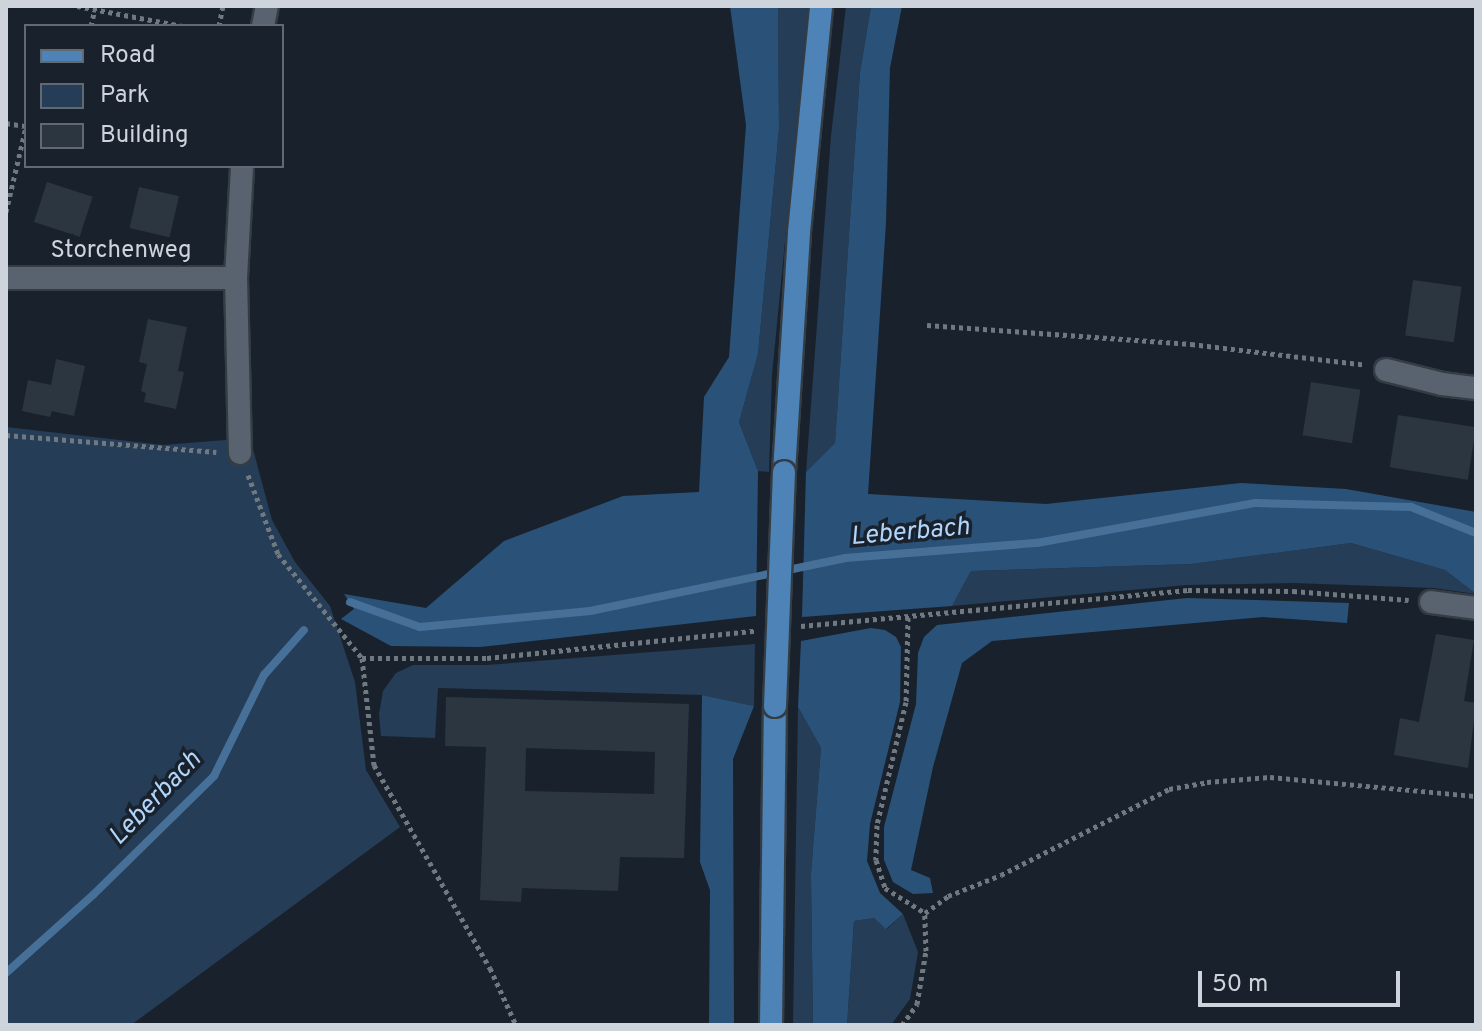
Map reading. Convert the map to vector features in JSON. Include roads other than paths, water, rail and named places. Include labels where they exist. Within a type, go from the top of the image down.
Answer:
[{"type":"main road","points":[[771,1025],[775,706],[784,472],[799,232],[821,6]]},
{"type":"street","points":[[240,453],[236,278],[242,168]]},
{"type":"street","name":"Storchenweg","points":[[6,278],[236,278]]},
{"type":"street","points":[[1386,370],[1442,384],[1476,388]]},
{"type":"street","points":[[1431,602],[1476,608]]},
{"type":"waterway","name":"Leberbach","points":[[350,602],[420,627],[590,611],[845,558],[1037,543],[1255,503],[1411,507],[1476,533]]},
{"type":"waterway","name":"Leberbach","points":[[6,973],[93,895],[214,776],[264,675],[304,630]]}]
